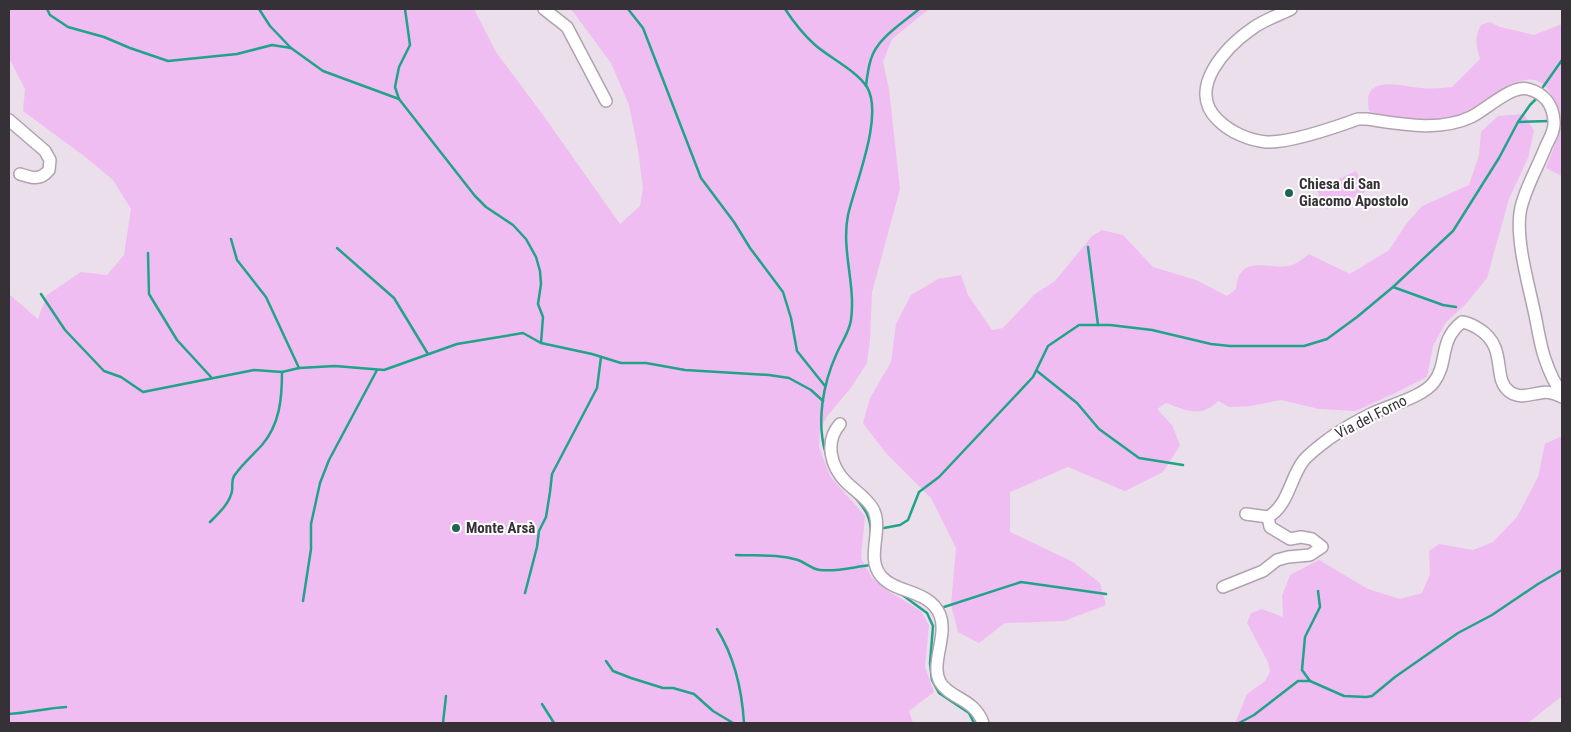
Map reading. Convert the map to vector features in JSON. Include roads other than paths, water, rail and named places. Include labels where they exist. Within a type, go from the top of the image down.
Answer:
[{"type":"street","points":[[544,9],[567,27],[606,101]]},
{"type":"street","points":[[1291,9],[1254,27],[1219,60],[1210,75],[1206,89],[1209,109],[1217,120],[1233,132],[1266,142],[1287,140],[1358,119],[1419,125],[1452,125],[1474,115],[1511,92],[1521,88],[1541,94],[1547,100],[1554,116],[1553,131],[1524,200],[1520,213],[1520,229],[1528,283],[1544,358],[1550,374],[1562,392]]},
{"type":"street","points":[[9,120],[45,151],[50,160],[51,166],[49,170],[40,177],[34,178],[20,174]]},
{"type":"street","name":"Via del Forno","points":[[1268,517],[1275,513],[1283,501],[1304,460],[1331,438],[1373,413],[1423,392],[1433,383],[1440,370],[1447,340],[1454,328],[1462,322],[1469,323],[1491,339],[1497,351],[1500,375],[1504,387],[1511,393],[1524,396],[1542,392],[1562,397]]},
{"type":"street","points":[[840,424],[832,438],[831,456],[845,482],[875,512],[877,526],[875,558],[878,571],[885,580],[921,596],[934,605],[939,614],[942,630],[936,670],[938,679],[946,689],[973,707],[983,723]]},
{"type":"street","points":[[1223,587],[1263,570],[1277,560],[1288,556],[1310,555],[1322,547],[1312,540],[1290,539],[1270,527],[1268,517],[1246,514]]},
{"type":"waterway","points":[[47,9],[50,15],[68,27],[104,37],[168,61],[237,54],[272,45],[291,48]]},
{"type":"waterway","points":[[259,9],[270,26],[291,48],[323,71],[399,99]]},
{"type":"waterway","points":[[405,9],[410,45],[399,67],[395,87],[399,99],[475,196],[486,207],[513,225],[526,239],[536,257],[540,271],[541,284],[538,304],[543,317],[541,343]]},
{"type":"waterway","points":[[628,9],[643,28],[701,178],[783,292],[791,318],[797,351],[825,386]]},
{"type":"waterway","points":[[785,9],[814,44],[849,69],[862,81],[867,87],[871,100],[870,132],[846,228],[852,294],[851,320],[847,334],[831,366],[822,404],[822,430],[826,454]]},
{"type":"waterway","points":[[866,86],[874,51],[891,31],[919,9]]},
{"type":"waterway","points":[[1543,87],[1562,60]]},
{"type":"waterway","points":[[884,528],[900,525],[908,520],[919,492],[939,477],[1033,377],[1048,346],[1079,325],[1110,325],[1152,330],[1211,344],[1230,346],[1304,346],[1327,339],[1393,287],[1453,231],[1499,158],[1518,122],[1536,99]]},
{"type":"waterway","points":[[1518,122],[1550,121]]},
{"type":"waterway","points":[[231,239],[237,260],[266,297],[299,368]]},
{"type":"waterway","points":[[1088,247],[1098,325]]},
{"type":"waterway","points":[[337,248],[394,298],[428,354]]},
{"type":"waterway","points":[[148,253],[149,294],[177,340],[211,377]]},
{"type":"waterway","points":[[1393,287],[1443,305],[1456,307]]},
{"type":"waterway","points":[[41,294],[65,330],[104,371],[121,377],[143,392],[254,370],[282,372],[299,368],[335,366],[384,370],[457,344],[523,333],[541,343],[592,354],[621,363],[646,363],[685,370],[789,378],[811,390],[823,401]]},
{"type":"waterway","points":[[525,593],[537,547],[539,531],[546,517],[552,474],[597,388],[601,357]]},
{"type":"waterway","points":[[303,601],[311,549],[311,524],[320,483],[329,460],[377,370]]},
{"type":"waterway","points":[[1037,371],[1077,403],[1099,429],[1139,458],[1183,465]]},
{"type":"waterway","points":[[210,522],[229,500],[234,476],[262,445],[273,428],[279,410],[282,372]]},
{"type":"waterway","points":[[854,496],[867,514],[871,535]]},
{"type":"waterway","points":[[736,555],[790,558],[820,570],[839,570],[870,565]]},
{"type":"waterway","points":[[1239,723],[1254,715],[1298,681],[1310,681],[1344,696],[1372,696],[1395,677],[1458,633],[1492,615],[1562,570]]},
{"type":"waterway","points":[[944,607],[1021,582],[1106,594]]},
{"type":"waterway","points":[[1310,681],[1302,670],[1305,637],[1320,607],[1318,591]]},
{"type":"waterway","points":[[901,594],[927,613],[933,626],[930,663],[932,680],[939,693],[969,713],[974,723]]},
{"type":"waterway","points":[[717,629],[733,663],[741,698],[744,723]]},
{"type":"waterway","points":[[606,661],[613,671],[631,678],[663,688],[673,688],[694,694],[713,711],[733,723]]},
{"type":"waterway","points":[[443,723],[446,696]]},
{"type":"waterway","points":[[542,704],[554,723]]},
{"type":"waterway","points":[[9,714],[66,707]]},
{"type":"place","name":"Chiesa di San Giacomo Apostolo","points":[[1289,193]]},
{"type":"place","name":"Monte Arsà","points":[[456,528]]}]
